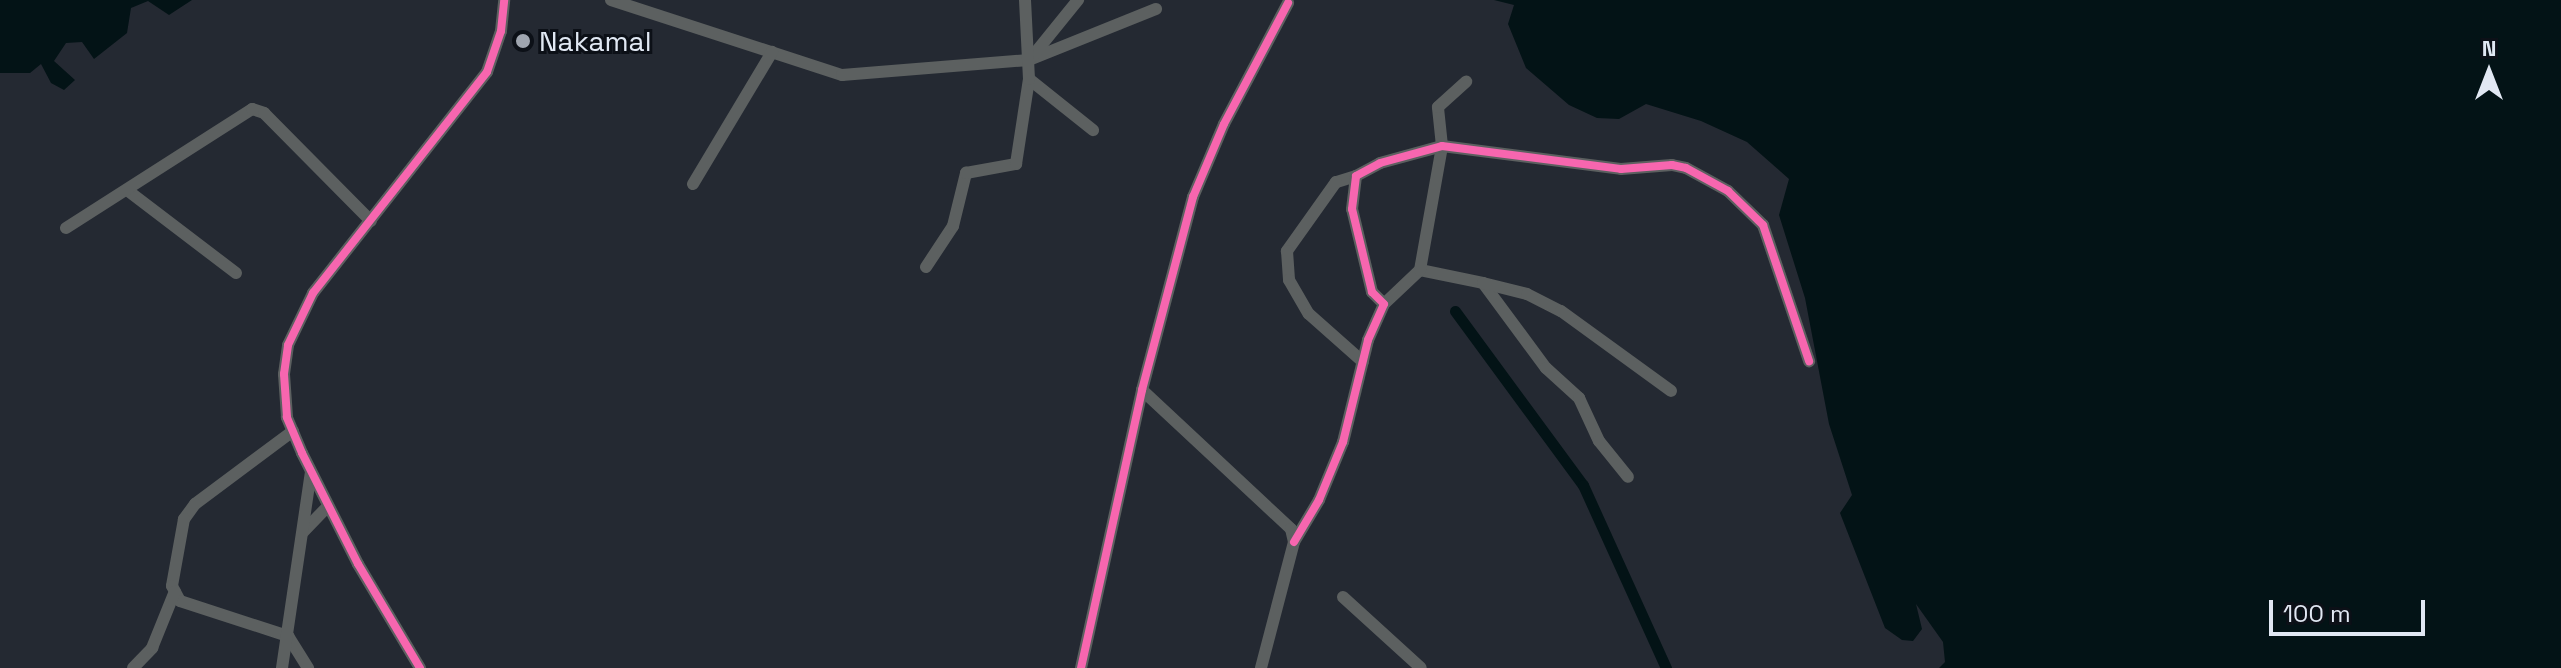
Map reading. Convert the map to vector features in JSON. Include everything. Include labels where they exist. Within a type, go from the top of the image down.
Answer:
[{"type":"street","points":[[420,668],[328,506],[293,431],[285,400],[288,345],[313,293],[487,72],[499,41],[504,0]]},
{"type":"street","points":[[611,0],[842,75],[1029,60],[1156,9]]},
{"type":"street","points":[[926,267],[953,226],[966,173],[1016,164],[1029,79],[1025,0]]},
{"type":"street","points":[[1029,60],[1078,0]]},
{"type":"street","points":[[1081,668],[1142,390],[1193,197],[1224,124],[1288,3]]},
{"type":"street","points":[[693,184],[722,128],[772,52]]},
{"type":"street","points":[[1029,79],[1093,130]]},
{"type":"street","points":[[1261,668],[1294,542],[1319,500],[1343,442],[1363,362],[1384,304],[1420,270],[1442,146],[1438,107],[1466,82]]},
{"type":"street","points":[[66,228],[255,109],[371,221]]},
{"type":"street","points":[[1363,362],[1309,314],[1289,280],[1287,251],[1336,182],[1356,176],[1380,163],[1442,146],[1621,169],[1672,165],[1728,191],[1763,225],[1809,361]]},
{"type":"street","points":[[1356,176],[1352,209],[1364,265],[1372,292],[1384,304]]},
{"type":"street","points":[[127,190],[236,273]]},
{"type":"street","points":[[1420,270],[1527,294],[1561,311],[1671,391]]},
{"type":"street","points":[[1483,283],[1546,368],[1579,398],[1599,441],[1628,477]]},
{"type":"street","points":[[1142,390],[1291,529],[1294,542]]},
{"type":"street","points":[[133,668],[152,648],[175,591],[177,546],[204,494],[293,431]]},
{"type":"street","points":[[282,668],[311,472]]},
{"type":"street","points":[[303,532],[328,506]]},
{"type":"street","points":[[175,591],[180,601],[288,636],[308,668]]},
{"type":"street","points":[[1343,597],[1421,668]]},
{"type":"shaded area","points":[[0,0],[192,0],[169,15],[148,1],[131,8],[127,33],[94,59],[82,42],[66,43],[54,61],[75,80],[64,90],[51,83],[41,64],[30,73],[0,73]]},
{"type":"shaded area","points":[[1494,0],[2561,0],[2561,668],[1939,668],[1945,662],[1943,642],[1916,604],[1922,629],[1913,641],[1902,640],[1885,628],[1840,513],[1852,495],[1829,424],[1805,298],[1779,215],[1789,179],[1747,142],[1701,121],[1646,104],[1619,119],[1597,118],[1569,105],[1526,68],[1508,24],[1514,5]]},
{"type":"waterway","points":[[1455,311],[1583,485],[1666,668]]},
{"type":"cycle path","points":[[420,668],[358,564],[302,453],[287,417],[284,374],[288,345],[313,293],[487,72],[501,31],[504,0]]},
{"type":"cycle path","points":[[1081,668],[1142,390],[1193,197],[1224,124],[1288,3]]},
{"type":"cycle path","points":[[1294,542],[1319,500],[1343,442],[1368,340],[1384,304],[1372,292],[1352,209],[1356,176],[1380,163],[1442,146],[1621,169],[1672,165],[1686,168],[1728,191],[1763,225],[1809,361]]},
{"type":"place","name":"Nakamal","points":[[523,41]]}]
